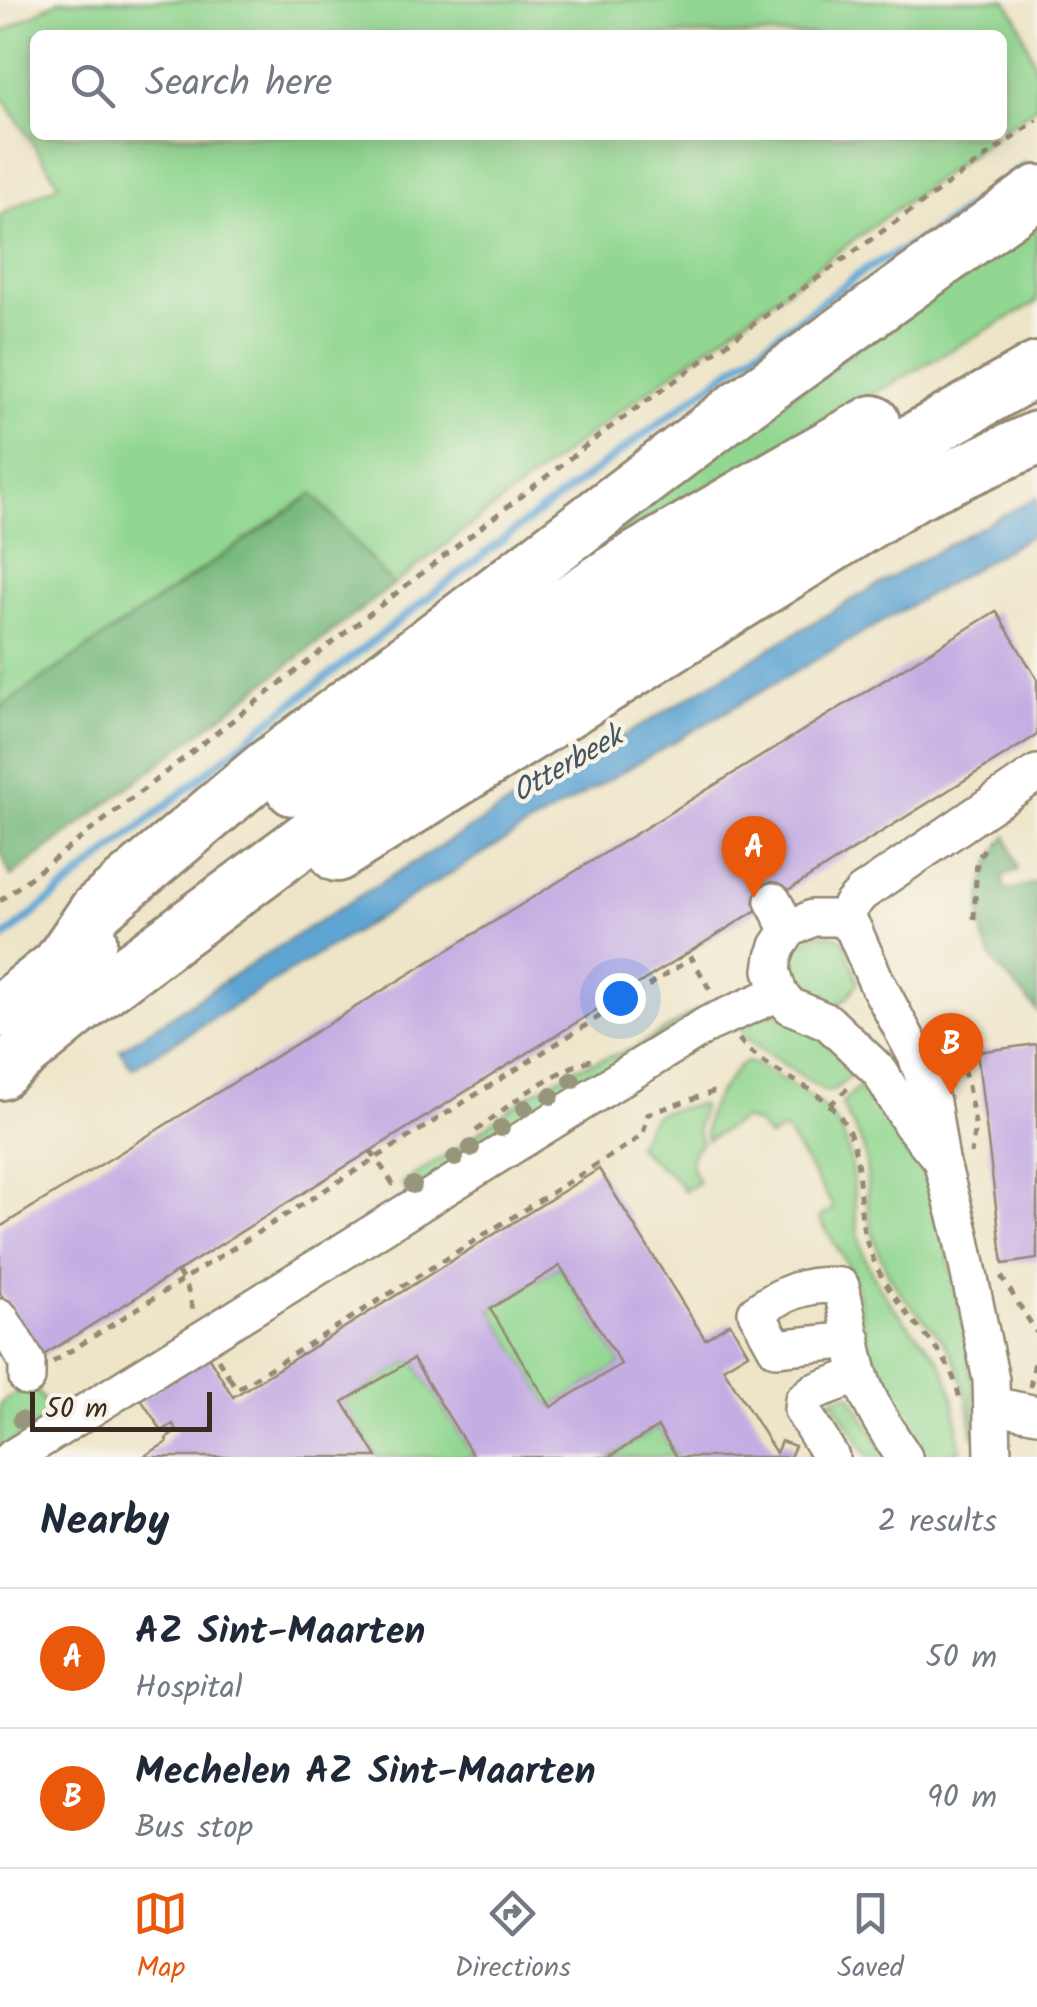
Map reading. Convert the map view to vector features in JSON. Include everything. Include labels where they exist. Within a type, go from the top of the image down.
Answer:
[{"type":"highway","points":[[77,979],[96,910],[266,768],[738,408],[1037,192]]},
{"type":"highway","points":[[0,1073],[77,979],[272,804],[626,564],[789,468],[1037,333]]},
{"type":"highway","points":[[0,1011],[77,979],[828,489],[1037,370]]},
{"type":"highway","points":[[77,979],[128,994],[305,875],[916,493],[1037,438]]},
{"type":"lane","points":[[843,920],[862,893],[1037,772]]},
{"type":"lane","points":[[956,1159],[912,1124],[880,1072],[828,1022],[790,1006],[778,993],[772,970],[781,915],[834,918],[852,928],[916,1056],[956,1159],[961,1235],[992,1380],[977,1408],[992,1457]]},
{"type":"lane","points":[[828,1022],[849,1014],[863,1002],[876,981]]},
{"type":"lane","points":[[14,1457],[724,1016],[778,993]]},
{"type":"lane","points":[[0,1317],[27,1362],[28,1378]]},
{"type":"lane","points":[[852,1340],[860,1374],[880,1420],[904,1457]]},
{"type":"lane","points":[[831,1457],[802,1410],[802,1400],[860,1374]]},
{"type":"lane","points":[[977,1408],[1037,1414]]},
{"type":"path","points":[[0,901],[605,431],[1037,120]]},
{"type":"path","points":[[28,1378],[692,958],[746,1048],[818,1096],[840,1116],[855,1146],[865,1237],[874,1261],[901,1306],[936,1345],[959,1394],[977,1408]]},
{"type":"path","points":[[928,1033],[948,1026],[967,1081],[975,1124],[956,1159]]},
{"type":"path","points":[[229,1377],[237,1389],[644,1134],[648,1114],[716,1091]]},
{"type":"path","points":[[371,1151],[393,1184],[400,1180]]},
{"type":"path","points":[[1001,1276],[1037,1333]]},
{"type":"green space","points":[[59,0],[1006,0],[1019,21],[1037,72],[1037,105],[1007,127],[1007,30],[30,30],[30,139],[0,93],[0,34]]},
{"type":"green space","points":[[30,140],[990,140],[599,427],[393,585],[312,494],[0,708],[0,215],[59,184]]},
{"type":"green space","points":[[1037,216],[1037,302],[614,539],[393,687]]},
{"type":"green space","points":[[313,494],[393,585],[11,877],[0,850],[0,708]]},
{"type":"green space","points":[[1007,836],[1018,870],[1002,876],[1006,892],[1037,882],[1037,1011],[996,964],[982,927],[986,877]]},
{"type":"green space","points":[[819,934],[844,940],[858,982],[836,1004],[805,1002],[787,972],[797,945]]},
{"type":"green space","points":[[709,1003],[408,1195],[402,1183],[522,1100],[576,1068],[633,1049]]},
{"type":"green space","points":[[753,1013],[787,1014],[863,1065],[834,1090],[826,1092],[747,1039],[737,1021]]},
{"type":"green space","points":[[746,1062],[809,1096],[835,1121],[843,1136],[852,1169],[859,1238],[868,1265],[889,1301],[939,1360],[949,1381],[960,1449],[947,1457],[919,1457],[875,1384],[850,1269],[819,1218],[834,1208],[785,1129],[769,1138],[758,1124],[743,1119],[707,1140],[706,1119],[714,1100]]},
{"type":"green space","points":[[864,1083],[881,1105],[909,1158],[918,1154],[937,1204],[969,1353],[977,1427],[973,1437],[964,1388],[951,1353],[896,1286],[874,1238],[864,1151],[842,1103]]},
{"type":"green space","points":[[702,1106],[697,1130],[702,1143],[691,1161],[699,1182],[684,1191],[674,1177],[636,1144],[655,1115]]},
{"type":"green space","points":[[560,1266],[621,1364],[551,1407],[490,1309]]},
{"type":"green space","points":[[413,1359],[474,1457],[377,1457],[343,1402]]},
{"type":"green space","points":[[32,1383],[53,1416],[0,1449],[0,1404]]},
{"type":"green space","points":[[850,1394],[887,1457],[868,1457],[834,1402],[816,1413],[814,1403]]},
{"type":"green space","points":[[658,1427],[677,1457],[609,1457]]},
{"type":"water","points":[[1037,497],[1037,532],[520,831],[132,1068],[120,1050],[515,801],[842,606]]},
{"type":"building","points":[[996,611],[1037,679],[1037,735],[42,1356],[0,1293],[0,1227]]},
{"type":"building","points":[[1037,1044],[1037,1259],[1003,1264],[977,1052]]},
{"type":"building","points":[[599,1169],[705,1339],[730,1323],[748,1353],[723,1368],[776,1453],[781,1441],[795,1446],[790,1457],[677,1457],[658,1427],[609,1457],[474,1457],[413,1359],[343,1402],[377,1457],[143,1457],[177,1431],[173,1424],[162,1431],[140,1398],[208,1356],[233,1397]],"holes":[[[560,1266],[621,1364],[551,1407],[490,1309]]]},
{"type":"waterway","points":[[0,941],[261,728],[514,531],[866,269],[930,235],[1025,165]]},
{"type":"place","name":"AZ Sint-Maarten","points":[[754,898]]},
{"type":"place","name":"Mechelen AZ Sint-Maarten","points":[[951,1095]]},
{"type":"water label","name":"Otterbeek","points":[[568,765]]}]
